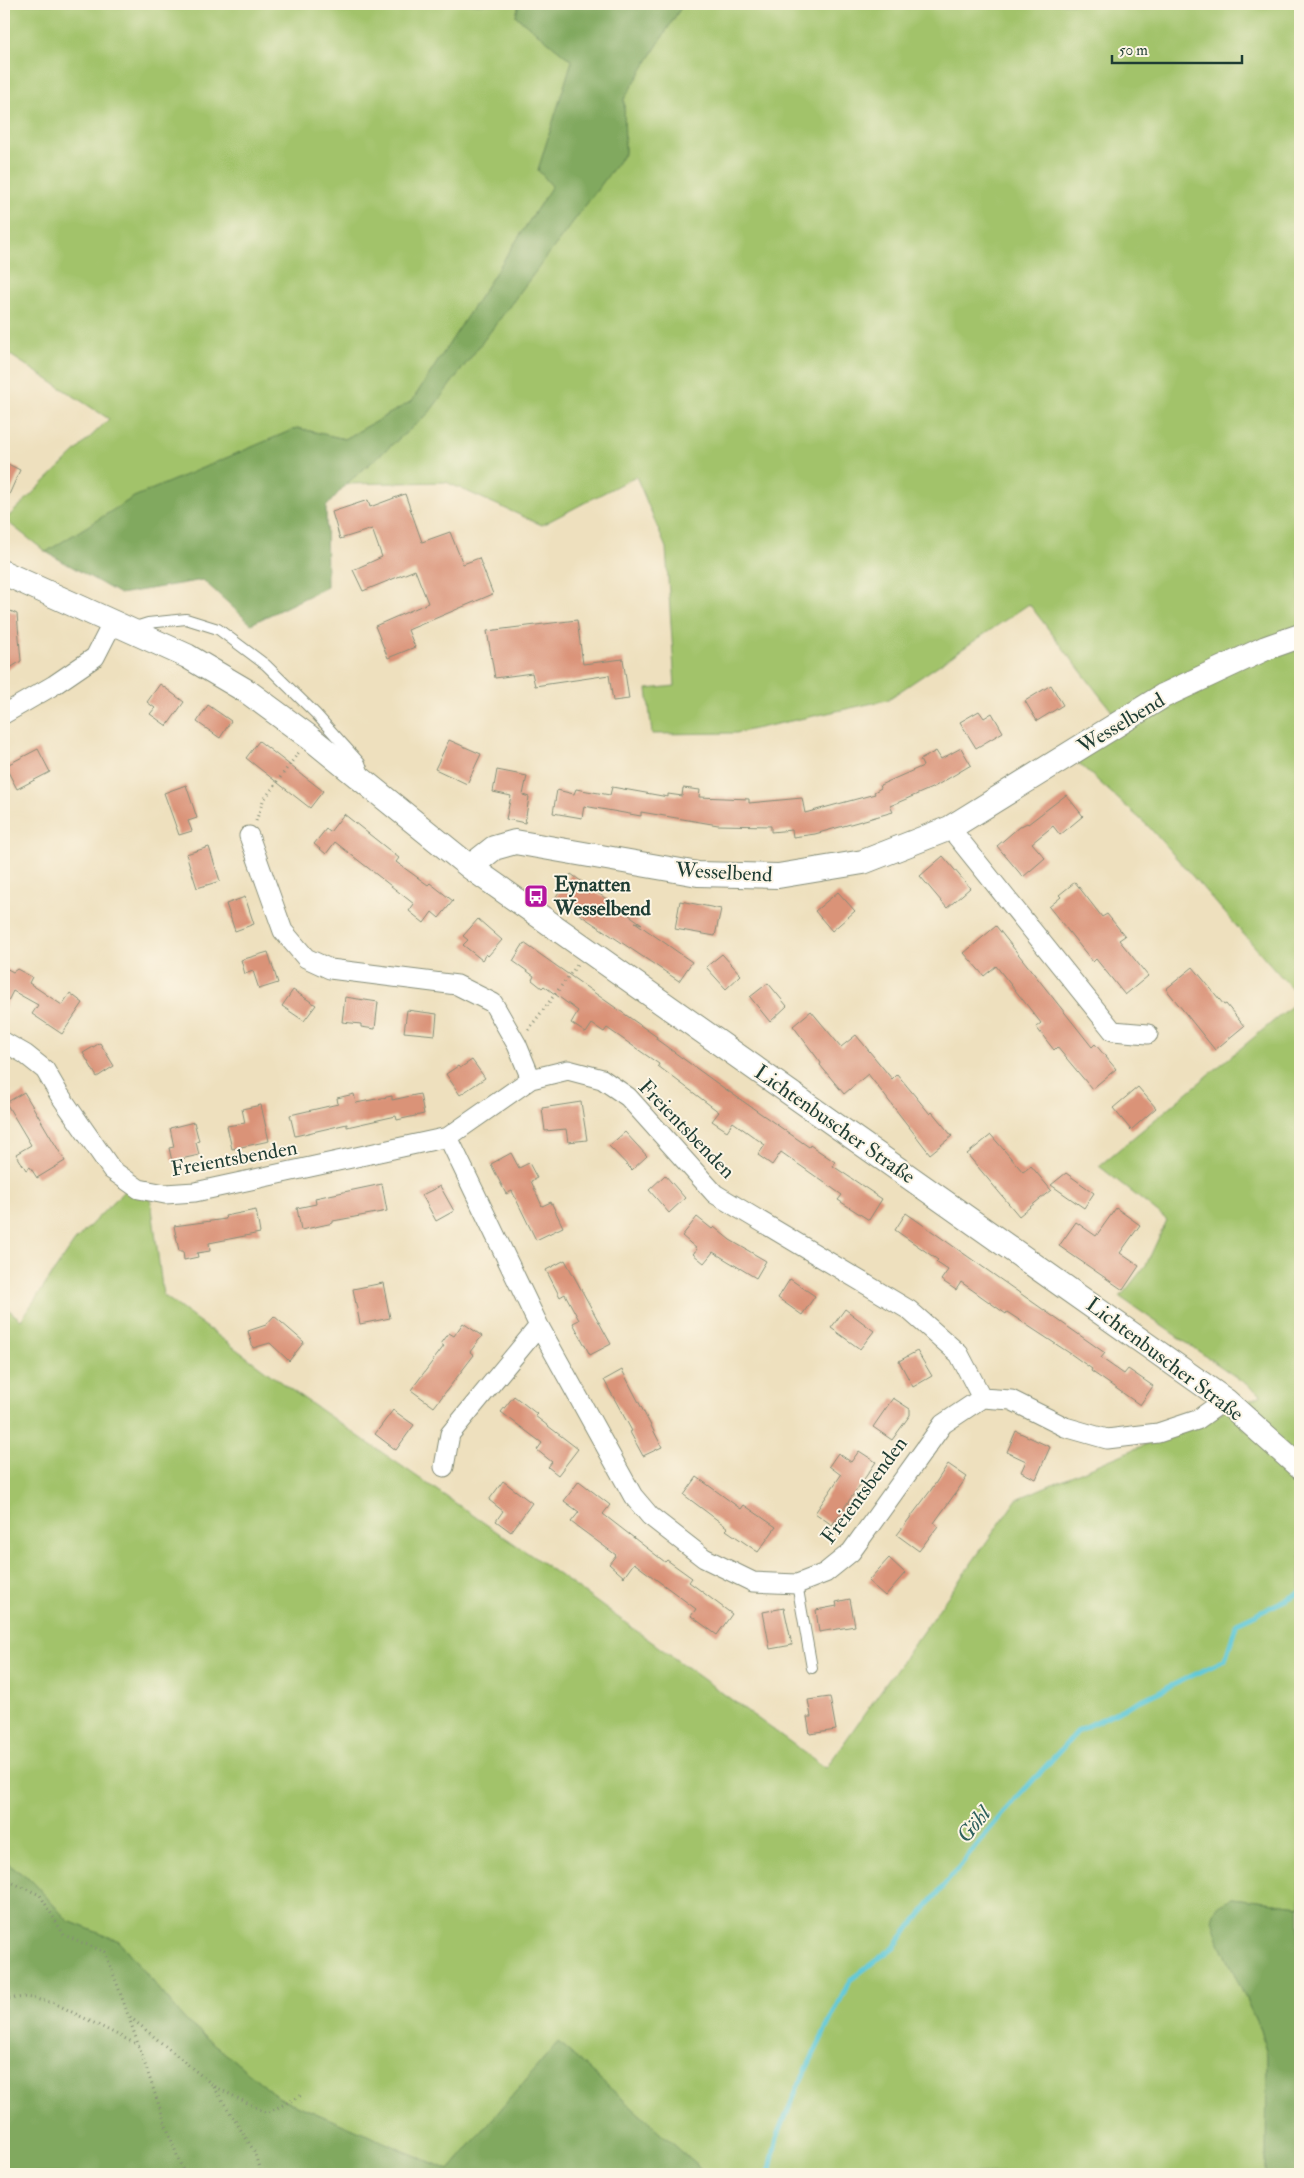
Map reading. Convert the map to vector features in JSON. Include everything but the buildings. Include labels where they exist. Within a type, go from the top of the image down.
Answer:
[{"type":"street","name":"Lichtenbuscher Straße","points":[[4,573],[187,656],[248,692],[309,738],[470,867],[1225,1400],[1300,1467]]},
{"type":"street","points":[[4,714],[95,657],[121,626]]},
{"type":"street","name":"Wesselbend","points":[[470,867],[494,848],[516,842],[698,874],[778,876],[863,862],[950,828],[1163,696],[1266,648],[1300,636]]},
{"type":"street","points":[[950,828],[1113,1030],[1148,1034]]},
{"type":"street","points":[[249,836],[282,931],[306,958],[330,969],[457,985],[492,1003],[517,1045],[531,1079]]},
{"type":"street","name":"Freientsbenden","points":[[4,1042],[25,1054],[44,1070],[112,1170],[139,1189],[164,1194],[195,1192],[448,1137],[531,1079],[568,1070],[602,1078],[628,1097],[715,1194],[909,1310],[959,1354],[982,1398],[942,1424],[851,1552],[825,1573],[797,1584],[752,1582],[729,1572],[704,1558],[650,1516],[633,1496],[539,1326],[448,1137]]},
{"type":"street","points":[[444,1467],[450,1434],[539,1326]]},
{"type":"street","points":[[982,1398],[1011,1400],[1065,1427],[1107,1439],[1158,1433],[1196,1420],[1225,1400]]},
{"type":"lane","points":[[121,626],[186,619],[218,628],[266,665],[316,714],[360,763],[367,784]]},
{"type":"lane","points":[[797,1584],[812,1668]]},
{"type":"path","points":[[249,836],[263,801],[309,738]]},
{"type":"path","points":[[517,1045],[588,950]]},
{"type":"path","points":[[4,1879],[40,1895],[64,1935],[105,1952],[130,2017],[159,2109],[183,2171],[186,2174]]},
{"type":"path","points":[[4,1998],[26,1997],[54,2003],[140,2047]]},
{"type":"path","points":[[130,2017],[214,2086],[267,2112],[304,2094]]},
{"type":"path","points":[[214,2086],[254,2151],[262,2174]]},
{"type":"green space","points":[[4,4],[519,4],[516,16],[572,61],[538,170],[552,186],[412,401],[345,439],[297,428],[134,497],[46,552],[5,520],[109,419],[4,351]]},
{"type":"green space","points":[[519,4],[683,4],[624,99],[625,153],[428,414],[346,484],[326,507],[327,587],[251,624],[203,580],[120,594],[46,552],[134,497],[297,428],[345,439],[412,401],[552,186],[538,170],[572,61],[516,16]]},
{"type":"green space","points":[[683,4],[1300,4],[1300,998],[1149,827],[1064,750],[1117,718],[1029,604],[887,700],[736,733],[652,734],[647,689],[675,686],[666,548],[636,476],[542,525],[446,482],[346,484],[428,414],[625,153],[624,99]]},
{"type":"green space","points":[[1300,999],[1300,1906],[1232,1898],[1218,1938],[1260,2030],[1267,2055],[1266,2174],[707,2174],[558,2042],[449,2170],[278,2097],[186,2021],[119,1941],[68,1921],[33,1882],[4,1861],[4,1306],[21,1320],[75,1241],[126,1189],[151,1200],[163,1295],[290,1389],[551,1569],[826,1768],[1017,1499],[1262,1395],[1120,1297],[1146,1265],[1167,1220],[1099,1166]]},
{"type":"green space","points":[[4,1861],[33,1882],[68,1921],[119,1941],[186,2021],[278,2097],[449,2170],[558,2042],[707,2174],[4,2174]]},
{"type":"green space","points":[[1232,1898],[1300,1906],[1300,2174],[1266,2174],[1267,2055],[1260,2030],[1218,1938],[1212,1919],[1217,1906]]},
{"type":"waterway","name":"Göhl","points":[[769,2174],[777,2138],[798,2086],[850,1980],[894,1947],[1003,1813],[1079,1730],[1225,1660],[1237,1623],[1300,1593]]},
{"type":"place","name":"Eynatten Wesselbend","points":[[536,896]]}]
